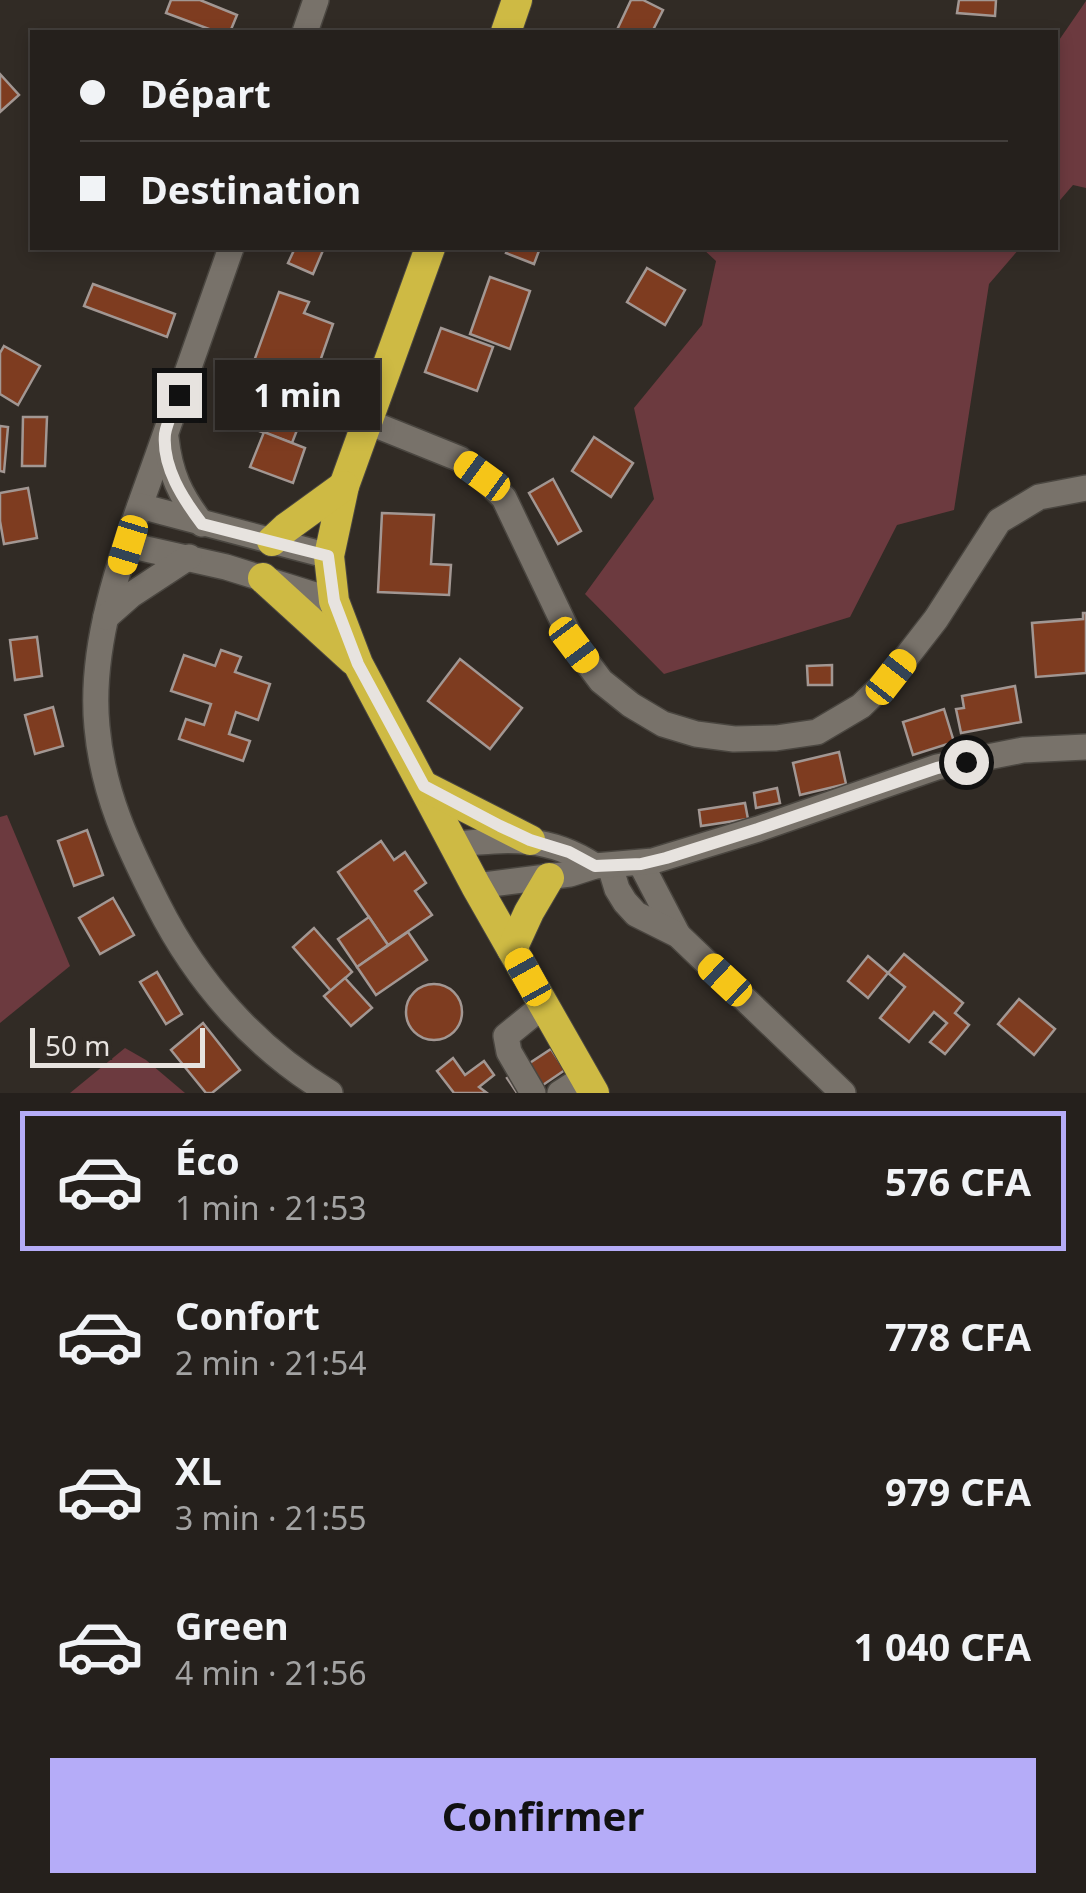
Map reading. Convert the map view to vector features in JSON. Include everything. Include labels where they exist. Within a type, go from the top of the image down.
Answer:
[{"type":"highway","points":[[507,30],[518,0]]},
{"type":"highway","points":[[429,250],[344,486],[328,556],[334,601],[358,664],[544,1006],[580,1088]]},
{"type":"highway","points":[[272,541],[344,486]]},
{"type":"highway","points":[[263,578],[358,664]]},
{"type":"highway","points":[[424,786],[530,840]]},
{"type":"highway","points":[[512,949],[549,878]]},
{"type":"street","points":[[306,30],[316,0]]},
{"type":"street","points":[[230,250],[140,506],[106,617],[98,656],[96,726],[107,788],[125,840],[200,975],[218,998],[284,1061],[330,1093]]},
{"type":"street","points":[[368,422],[460,459],[504,498],[574,645],[601,681],[664,724],[734,740],[817,732],[861,706],[891,677],[936,618],[999,521],[1039,497],[1086,488]]},
{"type":"street","points":[[165,434],[169,465],[178,488],[202,524]]},
{"type":"street","points":[[140,506],[328,556]]},
{"type":"street","points":[[128,545],[189,557],[334,601]]},
{"type":"street","points":[[106,617],[189,557]]},
{"type":"street","points":[[476,886],[549,878],[602,866],[641,864],[937,768],[1023,750],[1086,747]]},
{"type":"street","points":[[456,844],[530,840],[602,866],[636,914],[678,935],[843,1093]]},
{"type":"street","points":[[641,864],[678,935]]},
{"type":"street","points":[[533,1093],[508,1052],[506,1036],[544,1006]]},
{"type":"shaded area","points":[[1086,1],[1086,188],[1073,185],[1058,202],[1058,42]]},
{"type":"shaded area","points":[[704,250],[1018,250],[989,284],[954,510],[897,525],[850,617],[664,674],[585,594],[654,499],[634,408],[702,325],[716,261]]},
{"type":"shaded area","points":[[7,815],[70,966],[0,1023],[0,817]]},
{"type":"shaded area","points":[[125,1048],[146,1060],[185,1093],[70,1093]]},
{"type":"building","points":[[171,0],[200,0],[237,15],[231,30],[212,30],[166,13]]},
{"type":"building","points":[[631,0],[643,0],[663,10],[653,30],[617,30]]},
{"type":"building","points":[[959,0],[996,0],[995,16],[957,13]]},
{"type":"building","points":[[0,74],[19,95],[0,112]]},
{"type":"building","points":[[294,250],[323,250],[313,274],[288,263]]},
{"type":"building","points":[[507,250],[539,250],[534,264],[506,253]]},
{"type":"building","points":[[647,268],[685,290],[665,325],[627,302]]},
{"type":"building","points":[[490,277],[530,291],[510,349],[470,334]]},
{"type":"building","points":[[93,284],[175,314],[167,337],[84,306]]},
{"type":"building","points":[[279,292],[309,302],[304,313],[333,324],[308,396],[249,375]]},
{"type":"building","points":[[441,328],[493,347],[477,391],[425,372]]},
{"type":"building","points":[[4,346],[40,366],[18,405],[0,394],[0,353]]},
{"type":"building","points":[[262,396],[304,412],[292,443],[251,428]]},
{"type":"building","points":[[23,417],[47,417],[45,466],[22,466]]},
{"type":"building","points":[[0,426],[8,427],[4,472],[0,471]]},
{"type":"building","points":[[264,432],[305,448],[293,483],[250,467]]},
{"type":"building","points":[[594,437],[633,463],[611,497],[572,471]]},
{"type":"building","points":[[553,479],[581,531],[558,544],[529,493]]},
{"type":"building","points":[[28,488],[37,538],[4,544],[0,493]]},
{"type":"building","points":[[382,513],[434,515],[431,564],[451,565],[449,595],[378,592]]},
{"type":"building","points":[[1083,613],[1086,673],[1036,677],[1032,623],[1083,619]]},
{"type":"building","points":[[37,637],[42,676],[15,680],[10,640]]},
{"type":"building","points":[[221,650],[241,657],[235,672],[270,684],[258,720],[236,712],[229,734],[250,741],[243,761],[179,739],[186,719],[204,725],[211,704],[171,691],[184,655],[215,666]]},
{"type":"building","points":[[460,659],[522,708],[490,749],[428,701]]},
{"type":"building","points":[[832,665],[832,685],[808,685],[807,666]]},
{"type":"building","points":[[1015,686],[1021,722],[961,733],[956,709],[964,708],[962,696]]},
{"type":"building","points":[[53,707],[63,746],[35,754],[25,715]]},
{"type":"building","points":[[944,709],[954,742],[913,755],[903,722]]},
{"type":"building","points":[[839,752],[846,784],[800,795],[793,763]]},
{"type":"building","points":[[777,788],[780,803],[756,808],[754,793]]},
{"type":"building","points":[[745,803],[748,819],[701,826],[699,810]]},
{"type":"building","points":[[87,830],[103,875],[74,886],[58,841]]},
{"type":"building","points":[[381,841],[394,860],[405,852],[426,883],[415,891],[432,915],[388,945],[338,872]]},
{"type":"building","points":[[113,898],[134,935],[100,954],[79,918]]},
{"type":"building","points":[[369,917],[388,945],[357,967],[338,939]]},
{"type":"building","points":[[314,928],[352,972],[331,991],[293,947]]},
{"type":"building","points":[[408,932],[427,960],[376,995],[357,967]]},
{"type":"building","points":[[904,954],[963,1003],[955,1013],[969,1025],[945,1054],[930,1042],[947,1023],[934,1012],[909,1042],[880,1018],[905,987],[888,973]]},
{"type":"building","points":[[868,956],[888,973],[868,998],[848,981]]},
{"type":"building","points":[[157,972],[182,1014],[166,1024],[140,982]]},
{"type":"building","points":[[345,978],[372,1008],[351,1026],[324,996]]},
{"type":"building","points":[[434,984],[454,992],[462,1012],[454,1032],[434,1040],[414,1032],[406,1012],[414,992]]},
{"type":"building","points":[[1019,999],[1055,1029],[1034,1055],[998,1024]]},
{"type":"building","points":[[203,1023],[240,1070],[212,1093],[206,1093],[171,1050]]},
{"type":"building","points":[[551,1049],[565,1070],[531,1093],[517,1093],[507,1078]]},
{"type":"building","points":[[453,1058],[465,1075],[484,1061],[494,1075],[479,1087],[487,1093],[454,1093],[437,1071]]},
{"type":"route","points":[[179,395],[165,434],[169,465],[178,488],[202,524],[328,556],[334,601],[358,664],[424,786],[530,840],[569,852],[595,866],[641,864],[966,762]]}]
